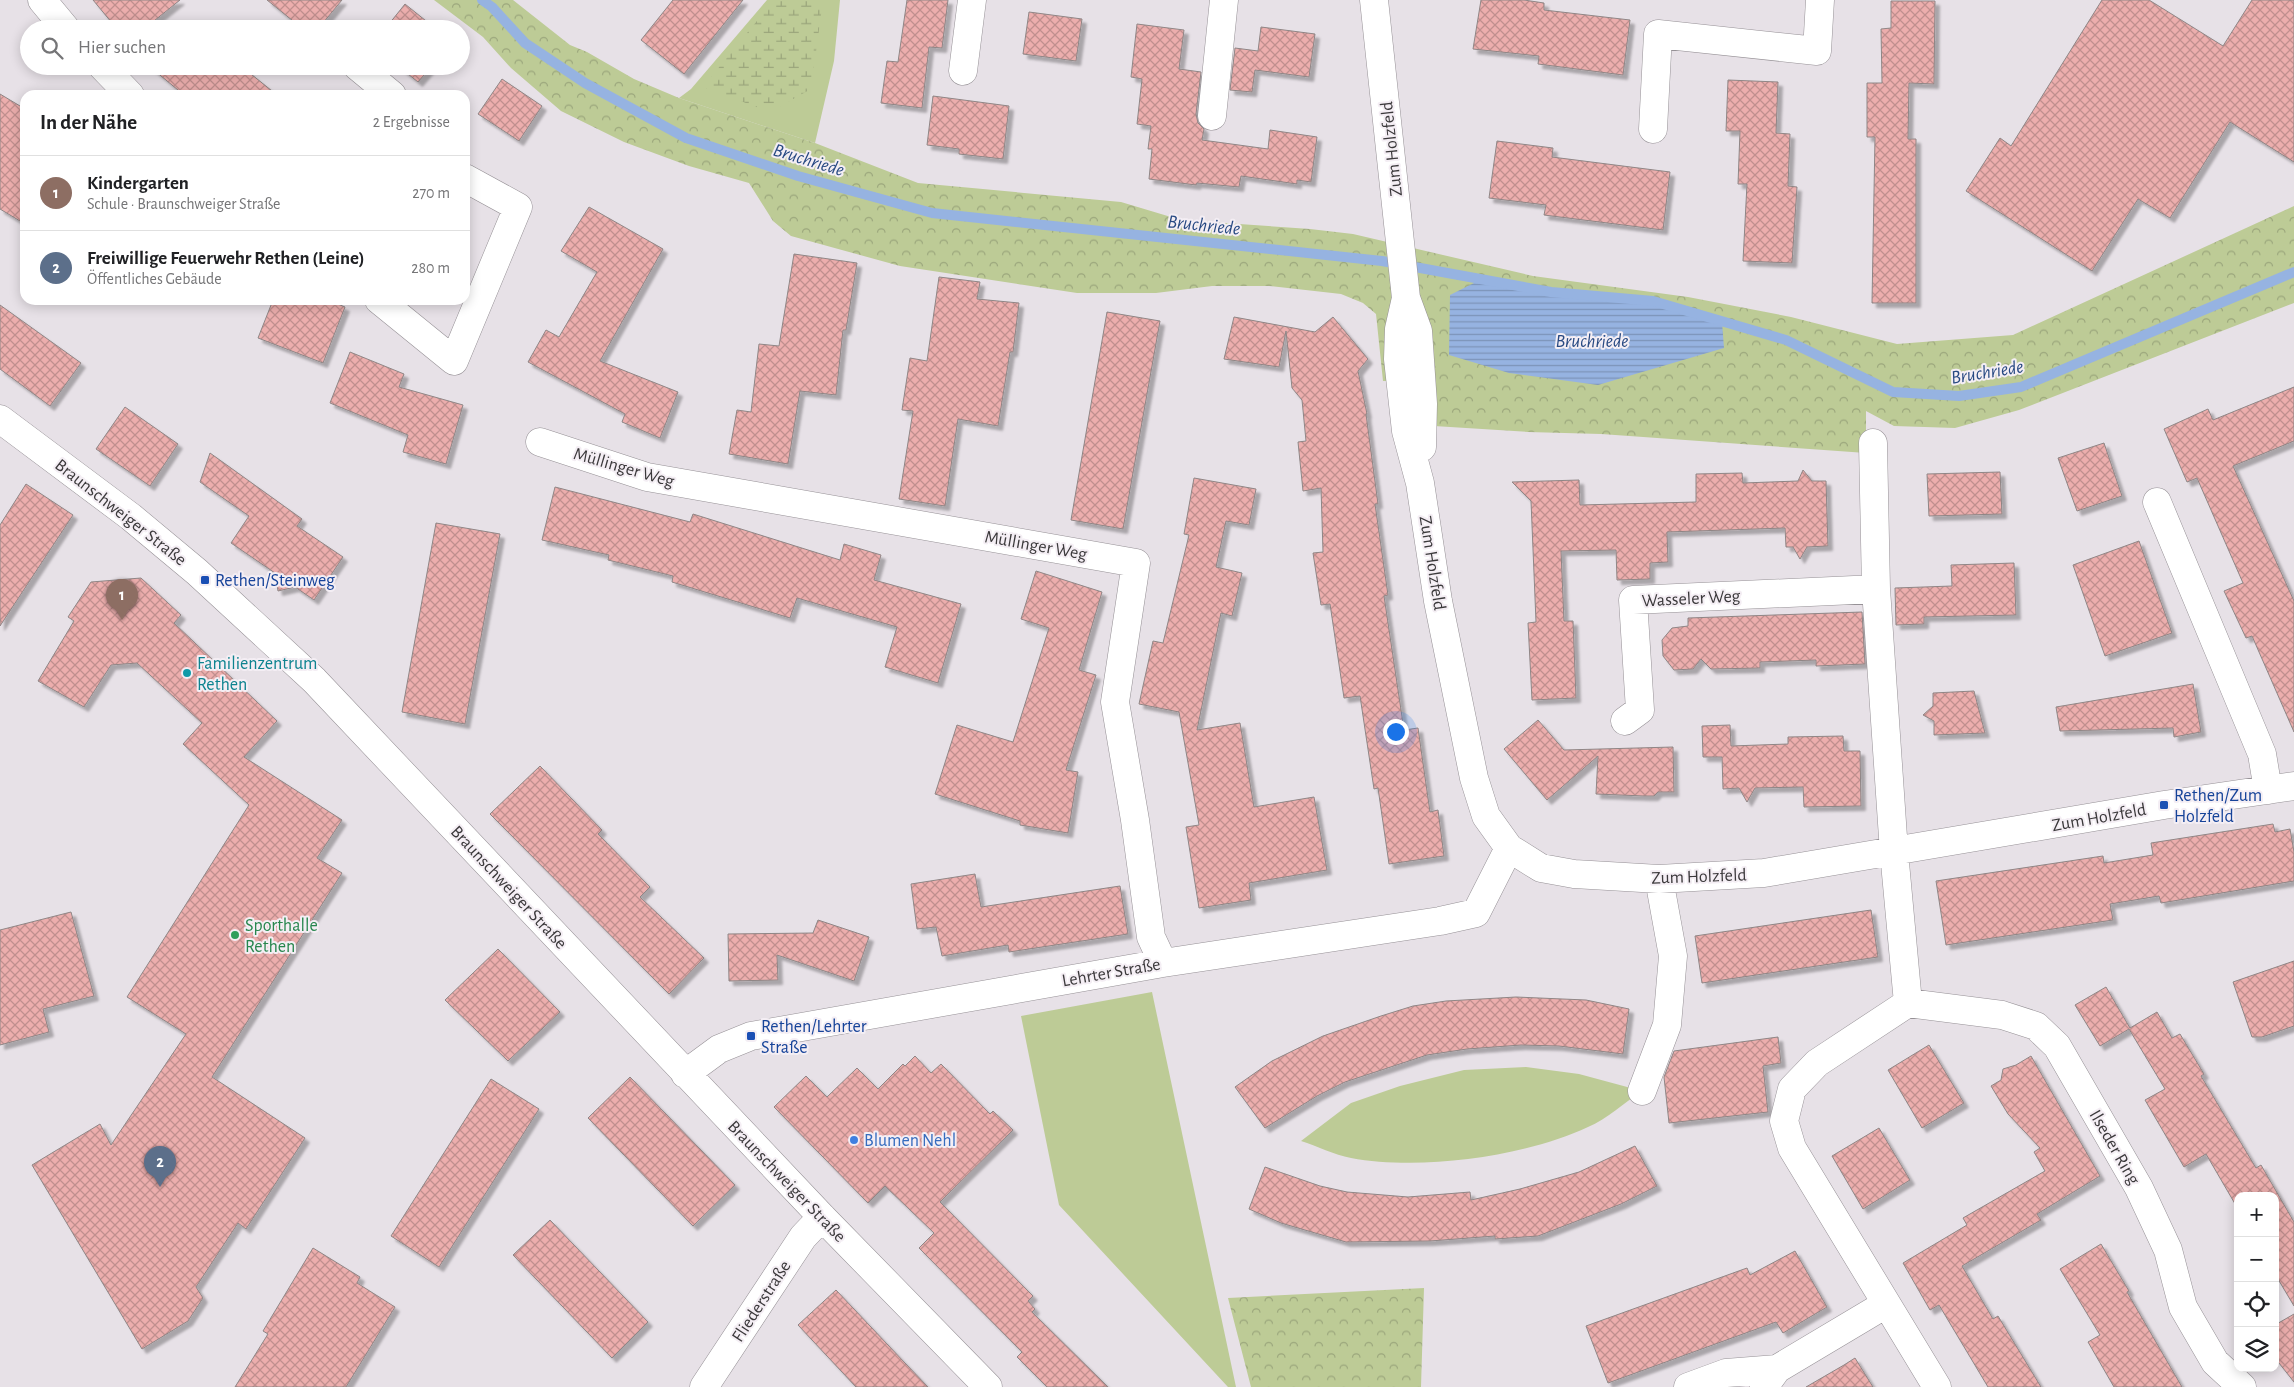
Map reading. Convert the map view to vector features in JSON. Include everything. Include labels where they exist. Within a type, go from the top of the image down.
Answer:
[{"type":"street","points":[[42,0],[59,20]]},
{"type":"street","points":[[963,71],[972,0]]},
{"type":"street","points":[[1212,116],[1224,0]]},
{"type":"street","name":"Zum Holzfeld","points":[[1374,0],[1399,218],[1406,298],[1399,329],[1398,359],[1406,431],[1420,483],[1438,601],[1474,778],[1486,816],[1509,848],[1541,868],[1574,874],[1658,878],[1764,873],[2281,788],[2262,754],[2157,502]]},
{"type":"street","points":[[1653,129],[1658,34],[1817,51],[1820,0]]},
{"type":"street","points":[[111,75],[125,90]]},
{"type":"street","points":[[368,75],[386,90]]},
{"type":"street","points":[[385,305],[454,361],[518,207],[470,181]]},
{"type":"street","name":"Braunschweiger Straße","points":[[0,419],[138,523],[197,572],[304,670],[685,1074],[988,1387]]},
{"type":"street","name":"Müllinger Weg","points":[[540,442],[647,477],[1136,563],[1115,702],[1135,820],[1151,938],[1163,963]]},
{"type":"street","points":[[1874,443],[1876,589],[1894,852],[1908,1003],[1817,1063],[1792,1089],[1784,1121],[1792,1148],[1937,1387]]},
{"type":"street","name":"Wasseler Weg","points":[[1625,721],[1640,710],[1633,600],[1876,589]]},
{"type":"street","name":"Lehrter Straße","points":[[685,1074],[719,1049],[751,1036],[1163,963],[1440,921],[1476,913],[1509,848]]},
{"type":"street","points":[[1642,1091],[1668,1026],[1673,956],[1658,878]]},
{"type":"street","name":"Ilseder Ring","points":[[1908,1003],[2002,1015],[2036,1026],[2057,1046],[2139,1188],[2168,1250],[2183,1307],[2215,1362],[2242,1387]]},
{"type":"street","name":"Fliederstraße","points":[[704,1387],[803,1237],[822,1217]]},
{"type":"street","points":[[1688,1387],[1726,1373],[1771,1378],[1886,1304]]},
{"type":"green space","points":[[434,0],[513,0],[570,45],[587,52],[634,79],[679,98],[815,143],[918,183],[1121,202],[1181,220],[1353,234],[1533,276],[1688,297],[1791,317],[1897,344],[2013,335],[2294,206],[2294,303],[2019,410],[1955,428],[1894,426],[1866,411],[1866,453],[1601,434],[1434,426],[1400,381],[1383,381],[1376,314],[1363,303],[1341,294],[1269,286],[1212,286],[1156,293],[1077,293],[900,266],[791,236],[773,221],[749,183],[689,166],[624,142],[561,111],[511,68],[483,37],[470,27],[470,20],[460,20]]},
{"type":"green space","points":[[767,0],[840,0],[834,61],[815,143],[679,98],[691,89]]},
{"type":"green space","points":[[774,0],[823,0],[811,89],[770,112],[703,87]]},
{"type":"green space","points":[[1152,992],[1236,1387],[1228,1387],[1059,1205],[1021,1016]]},
{"type":"green space","points":[[1526,1067],[1579,1074],[1642,1091],[1602,1120],[1588,1127],[1534,1146],[1472,1159],[1409,1163],[1379,1162],[1345,1157],[1301,1141],[1351,1103],[1400,1086],[1464,1070]]},
{"type":"green space","points":[[1424,1288],[1421,1387],[1251,1387],[1228,1298]]},
{"type":"water","name":"Bruchriede","points":[[1482,279],[1551,292],[1653,301],[1722,322],[1724,348],[1598,385],[1509,373],[1449,355],[1450,295]]},
{"type":"building","points":[[93,0],[180,0],[155,20],[110,20]]},
{"type":"building","points":[[267,0],[342,0],[325,20],[292,20]]},
{"type":"building","points":[[673,0],[743,0],[684,74],[641,40]]},
{"type":"building","points":[[907,0],[948,0],[942,48],[929,47],[922,108],[881,103],[887,61],[898,62]]},
{"type":"building","points":[[1481,0],[1524,0],[1544,3],[1544,10],[1630,20],[1623,75],[1538,64],[1539,56],[1473,49]]},
{"type":"building","points":[[2102,0],[2149,0],[2223,46],[2252,0],[2294,0],[2294,162],[2230,122],[2170,218],[2138,199],[2092,271],[1966,191],[2000,138],[2011,146]]},
{"type":"building","points":[[1891,1],[1935,1],[1934,84],[1909,83],[1908,139],[1916,139],[1916,303],[1872,303],[1875,137],[1867,137],[1867,83],[1882,83],[1881,29],[1891,28]]},
{"type":"building","points":[[405,4],[425,20],[392,20]]},
{"type":"building","points":[[1029,12],[1082,19],[1076,61],[1023,54]]},
{"type":"building","points":[[1137,24],[1184,30],[1179,69],[1201,72],[1196,114],[1198,123],[1204,129],[1202,140],[1268,149],[1270,130],[1317,137],[1311,182],[1297,180],[1297,184],[1241,176],[1239,187],[1197,183],[1196,185],[1149,179],[1152,149],[1148,149],[1151,126],[1137,124],[1142,79],[1131,77]]},
{"type":"building","points":[[1261,27],[1315,34],[1309,77],[1255,70],[1252,92],[1230,90],[1235,48],[1258,51]]},
{"type":"building","points":[[160,75],[252,75],[271,90],[178,90]]},
{"type":"building","points":[[409,75],[424,75],[418,82]]},
{"type":"building","points":[[502,79],[542,106],[519,141],[478,114]]},
{"type":"building","points":[[1728,80],[1778,82],[1776,133],[1790,134],[1788,186],[1797,187],[1792,263],[1743,261],[1747,184],[1738,184],[1740,131],[1726,131]]},
{"type":"building","points":[[0,94],[20,106],[20,221],[0,209]]},
{"type":"building","points":[[933,96],[1009,106],[1003,159],[959,154],[959,149],[927,145]]},
{"type":"building","points":[[1497,141],[1553,148],[1552,157],[1670,172],[1663,230],[1544,215],[1546,205],[1489,198]]},
{"type":"building","points":[[589,207],[663,249],[600,361],[678,392],[660,438],[622,422],[625,414],[528,362],[546,330],[559,337],[597,272],[561,251]]},
{"type":"building","points":[[794,254],[857,263],[846,330],[843,330],[836,395],[800,391],[788,464],[729,454],[737,410],[751,412],[759,344],[779,346]]},
{"type":"building","points":[[939,277],[980,282],[977,299],[1019,303],[1013,352],[1010,352],[998,426],[958,419],[945,506],[899,499],[913,411],[902,410],[910,358],[927,361]]},
{"type":"building","points":[[0,305],[81,363],[50,406],[0,369]]},
{"type":"building","points":[[271,305],[340,305],[345,307],[323,363],[258,338]]},
{"type":"building","points":[[1107,312],[1160,321],[1123,529],[1071,520]]},
{"type":"building","points":[[1234,317],[1315,332],[1333,317],[1368,359],[1358,371],[1367,414],[1378,504],[1375,504],[1388,595],[1384,596],[1404,730],[1418,728],[1430,812],[1438,810],[1444,856],[1389,864],[1378,788],[1374,789],[1360,696],[1344,698],[1330,604],[1321,605],[1313,553],[1323,552],[1321,488],[1303,491],[1298,442],[1306,441],[1302,400],[1292,388],[1286,331],[1279,367],[1224,359]]},
{"type":"building","points":[[350,352],[404,374],[399,387],[463,405],[446,464],[403,452],[408,435],[330,403]]},
{"type":"building","points":[[2294,387],[2294,441],[2233,466],[2294,601],[2294,732],[2252,636],[2246,638],[2224,591],[2243,583],[2197,478],[2187,482],[2164,429],[2208,409],[2213,420]]},
{"type":"building","points":[[125,407],[178,444],[150,486],[96,449]]},
{"type":"building","points":[[2104,443],[2122,496],[2077,511],[2058,458]]},
{"type":"building","points":[[210,453],[302,519],[297,526],[343,557],[314,600],[295,587],[278,591],[275,573],[231,543],[249,516],[200,482]]},
{"type":"building","points":[[1803,470],[1812,481],[1826,481],[1828,546],[1807,547],[1800,559],[1793,547],[1786,547],[1785,528],[1667,532],[1668,562],[1650,563],[1650,579],[1617,580],[1616,550],[1561,551],[1564,621],[1573,621],[1576,698],[1532,700],[1528,623],[1536,622],[1531,501],[1512,482],[1579,480],[1580,505],[1696,502],[1696,474],[1742,473],[1743,483],[1798,481]]},
{"type":"building","points":[[2000,472],[2002,514],[1929,516],[1927,474]]},
{"type":"building","points":[[1194,478],[1256,489],[1249,525],[1226,521],[1216,567],[1242,573],[1232,616],[1221,613],[1197,730],[1240,723],[1254,807],[1314,797],[1327,870],[1249,883],[1251,900],[1199,908],[1186,827],[1199,825],[1179,712],[1139,704],[1153,641],[1163,643],[1189,535],[1184,534]]},
{"type":"building","points":[[26,484],[73,515],[0,626],[0,525]]},
{"type":"building","points":[[555,487],[690,522],[693,514],[840,560],[844,544],[881,555],[874,580],[961,604],[938,683],[885,667],[897,627],[797,598],[790,618],[672,582],[673,576],[608,560],[609,555],[542,540]]},
{"type":"building","points":[[436,523],[500,534],[465,724],[402,712]]},
{"type":"building","points":[[2139,541],[2172,633],[2105,656],[2073,565]]},
{"type":"building","points":[[2014,563],[2016,615],[1924,617],[1924,624],[1896,625],[1895,588],[1952,586],[1951,565]]},
{"type":"building","points":[[1036,571],[1102,592],[1079,670],[1096,675],[1066,770],[1078,772],[1068,833],[1020,825],[1020,821],[935,794],[957,725],[1013,742],[1049,628],[1021,619]]},
{"type":"building","points":[[141,578],[181,615],[174,623],[277,721],[244,757],[342,820],[317,858],[342,873],[212,1077],[305,1138],[246,1229],[238,1223],[196,1287],[203,1298],[188,1321],[142,1349],[32,1165],[100,1124],[111,1145],[186,1034],[127,997],[249,805],[183,744],[202,723],[137,663],[111,665],[84,707],[38,681],[74,621],[68,617],[91,582]]},
{"type":"building","points":[[1862,612],[1865,664],[1816,666],[1816,660],[1760,662],[1760,668],[1711,669],[1701,659],[1693,669],[1674,670],[1663,656],[1662,640],[1672,628],[1688,626],[1688,618]]},
{"type":"building","points":[[2193,684],[2201,732],[2174,737],[2173,728],[2060,731],[2056,707]]},
{"type":"building","points":[[1974,691],[1985,733],[1934,735],[1934,721],[1923,715],[1933,706],[1933,693]]},
{"type":"building","points":[[1538,720],[1564,750],[1673,747],[1674,792],[1658,792],[1654,796],[1596,794],[1598,756],[1547,800],[1504,749]]},
{"type":"building","points":[[1730,725],[1731,746],[1788,744],[1788,737],[1843,736],[1844,751],[1860,751],[1861,806],[1804,807],[1803,787],[1755,788],[1747,802],[1739,788],[1723,789],[1722,757],[1703,757],[1702,726]]},
{"type":"building","points":[[540,766],[602,830],[598,834],[650,887],[640,897],[704,958],[669,994],[490,814]]},
{"type":"building","points":[[2273,824],[2275,832],[2290,829],[2294,852],[2294,881],[2161,903],[2159,896],[2110,904],[2113,920],[1946,945],[1936,881],[2103,856],[2104,863],[2153,855],[2151,843]]},
{"type":"building","points":[[975,874],[981,907],[1120,886],[1128,934],[1009,952],[1008,945],[942,956],[936,927],[917,929],[911,884]]},
{"type":"building","points":[[1871,910],[1878,957],[1702,983],[1695,936]]},
{"type":"building","points":[[71,912],[94,996],[43,1009],[49,1032],[0,1045],[0,930]]},
{"type":"building","points":[[818,920],[869,937],[854,981],[777,955],[778,980],[729,981],[728,934],[813,933]]},
{"type":"building","points":[[498,949],[560,1012],[508,1061],[445,1000]]},
{"type":"building","points":[[2294,961],[2294,1026],[2262,1037],[2252,1037],[2233,982]]},
{"type":"building","points":[[2106,987],[2130,1028],[2157,1012],[2172,1038],[2180,1034],[2204,1074],[2201,1076],[2256,1168],[2261,1165],[2277,1192],[2234,1192],[2234,1202],[2206,1154],[2184,1167],[2145,1100],[2165,1089],[2129,1029],[2100,1046],[2075,1005]]},
{"type":"building","points":[[1516,997],[1586,1000],[1629,1009],[1623,1054],[1559,1046],[1521,1045],[1467,1049],[1427,1055],[1345,1082],[1317,1096],[1265,1128],[1235,1087],[1272,1061],[1323,1036],[1381,1016],[1413,1006],[1446,1001]]},
{"type":"building","points":[[1778,1037],[1781,1063],[1763,1066],[1768,1112],[1669,1123],[1664,1077],[1674,1051]]},
{"type":"building","points":[[1929,1045],[1964,1103],[1922,1128],[1888,1070]]},
{"type":"building","points":[[915,1056],[931,1073],[941,1064],[990,1114],[993,1111],[1013,1130],[940,1202],[1033,1296],[1028,1301],[1035,1309],[1032,1312],[1108,1387],[1047,1387],[1017,1357],[1022,1352],[919,1248],[934,1233],[885,1186],[868,1203],[774,1107],[806,1076],[827,1097],[857,1068],[878,1089],[903,1064],[905,1066]]},
{"type":"building","points":[[2031,1056],[2100,1176],[2037,1214],[2041,1220],[1962,1266],[1993,1319],[1998,1316],[2041,1387],[1988,1387],[1939,1305],[1930,1310],[1903,1263],[1967,1225],[1963,1218],[2045,1171],[2034,1152],[2040,1148],[2008,1114],[1991,1086],[2001,1080],[2003,1069],[2016,1065]]},
{"type":"building","points":[[630,1077],[735,1185],[693,1226],[588,1118]]},
{"type":"building","points":[[491,1079],[539,1109],[439,1267],[391,1236]]},
{"type":"building","points":[[1879,1128],[1910,1180],[1863,1209],[1832,1156]]},
{"type":"building","points":[[1635,1146],[1657,1186],[1621,1204],[1538,1236],[1495,1239],[1495,1236],[1430,1241],[1346,1242],[1281,1223],[1249,1209],[1265,1167],[1320,1186],[1347,1192],[1408,1197],[1470,1192],[1471,1200],[1520,1189],[1579,1172]]},
{"type":"building","points":[[2279,1196],[2294,1222],[2294,1306],[2279,1281]]},
{"type":"building","points":[[550,1220],[648,1322],[612,1358],[513,1255]]},
{"type":"building","points":[[2101,1244],[2182,1387],[2114,1387],[2088,1342],[2100,1335],[2060,1269]]},
{"type":"building","points":[[313,1248],[360,1277],[357,1283],[395,1307],[346,1387],[235,1387],[268,1334],[263,1331]]},
{"type":"building","points":[[1795,1251],[1827,1307],[1783,1333],[1776,1322],[1608,1383],[1586,1326],[1747,1268],[1750,1275]]},
{"type":"building","points":[[836,1290],[928,1387],[856,1387],[798,1325]]},
{"type":"building","points":[[2294,1314],[2294,1382],[2279,1363],[2279,1323]]},
{"type":"building","points":[[1855,1358],[1873,1387],[1806,1387],[1844,1365]]},
{"type":"waterway","name":"Bruchriede","points":[[482,0],[492,7],[525,43],[585,83],[686,138],[798,176],[932,213],[1382,261],[1551,292],[1653,301],[1786,340],[1893,392],[1959,396],[2021,387],[2294,272]]},
{"type":"place","name":"Rethen/Steinweg","points":[[205,580]]},
{"type":"place","name":"Kindergarten","points":[[122,620]]},
{"type":"place","name":"Familienzentrum Rethen","points":[[187,673]]},
{"type":"place","name":"Rethen/Zum Holzfeld","points":[[2164,805]]},
{"type":"place","name":"Sporthalle Rethen","points":[[235,935]]},
{"type":"place","name":"Rethen/Lehrter Straße","points":[[751,1036]]},
{"type":"place","name":"Blumen Nehl","points":[[854,1140]]},
{"type":"place","name":"Freiwillige Feuerwehr Rethen (Leine)","points":[[160,1187]]}]
